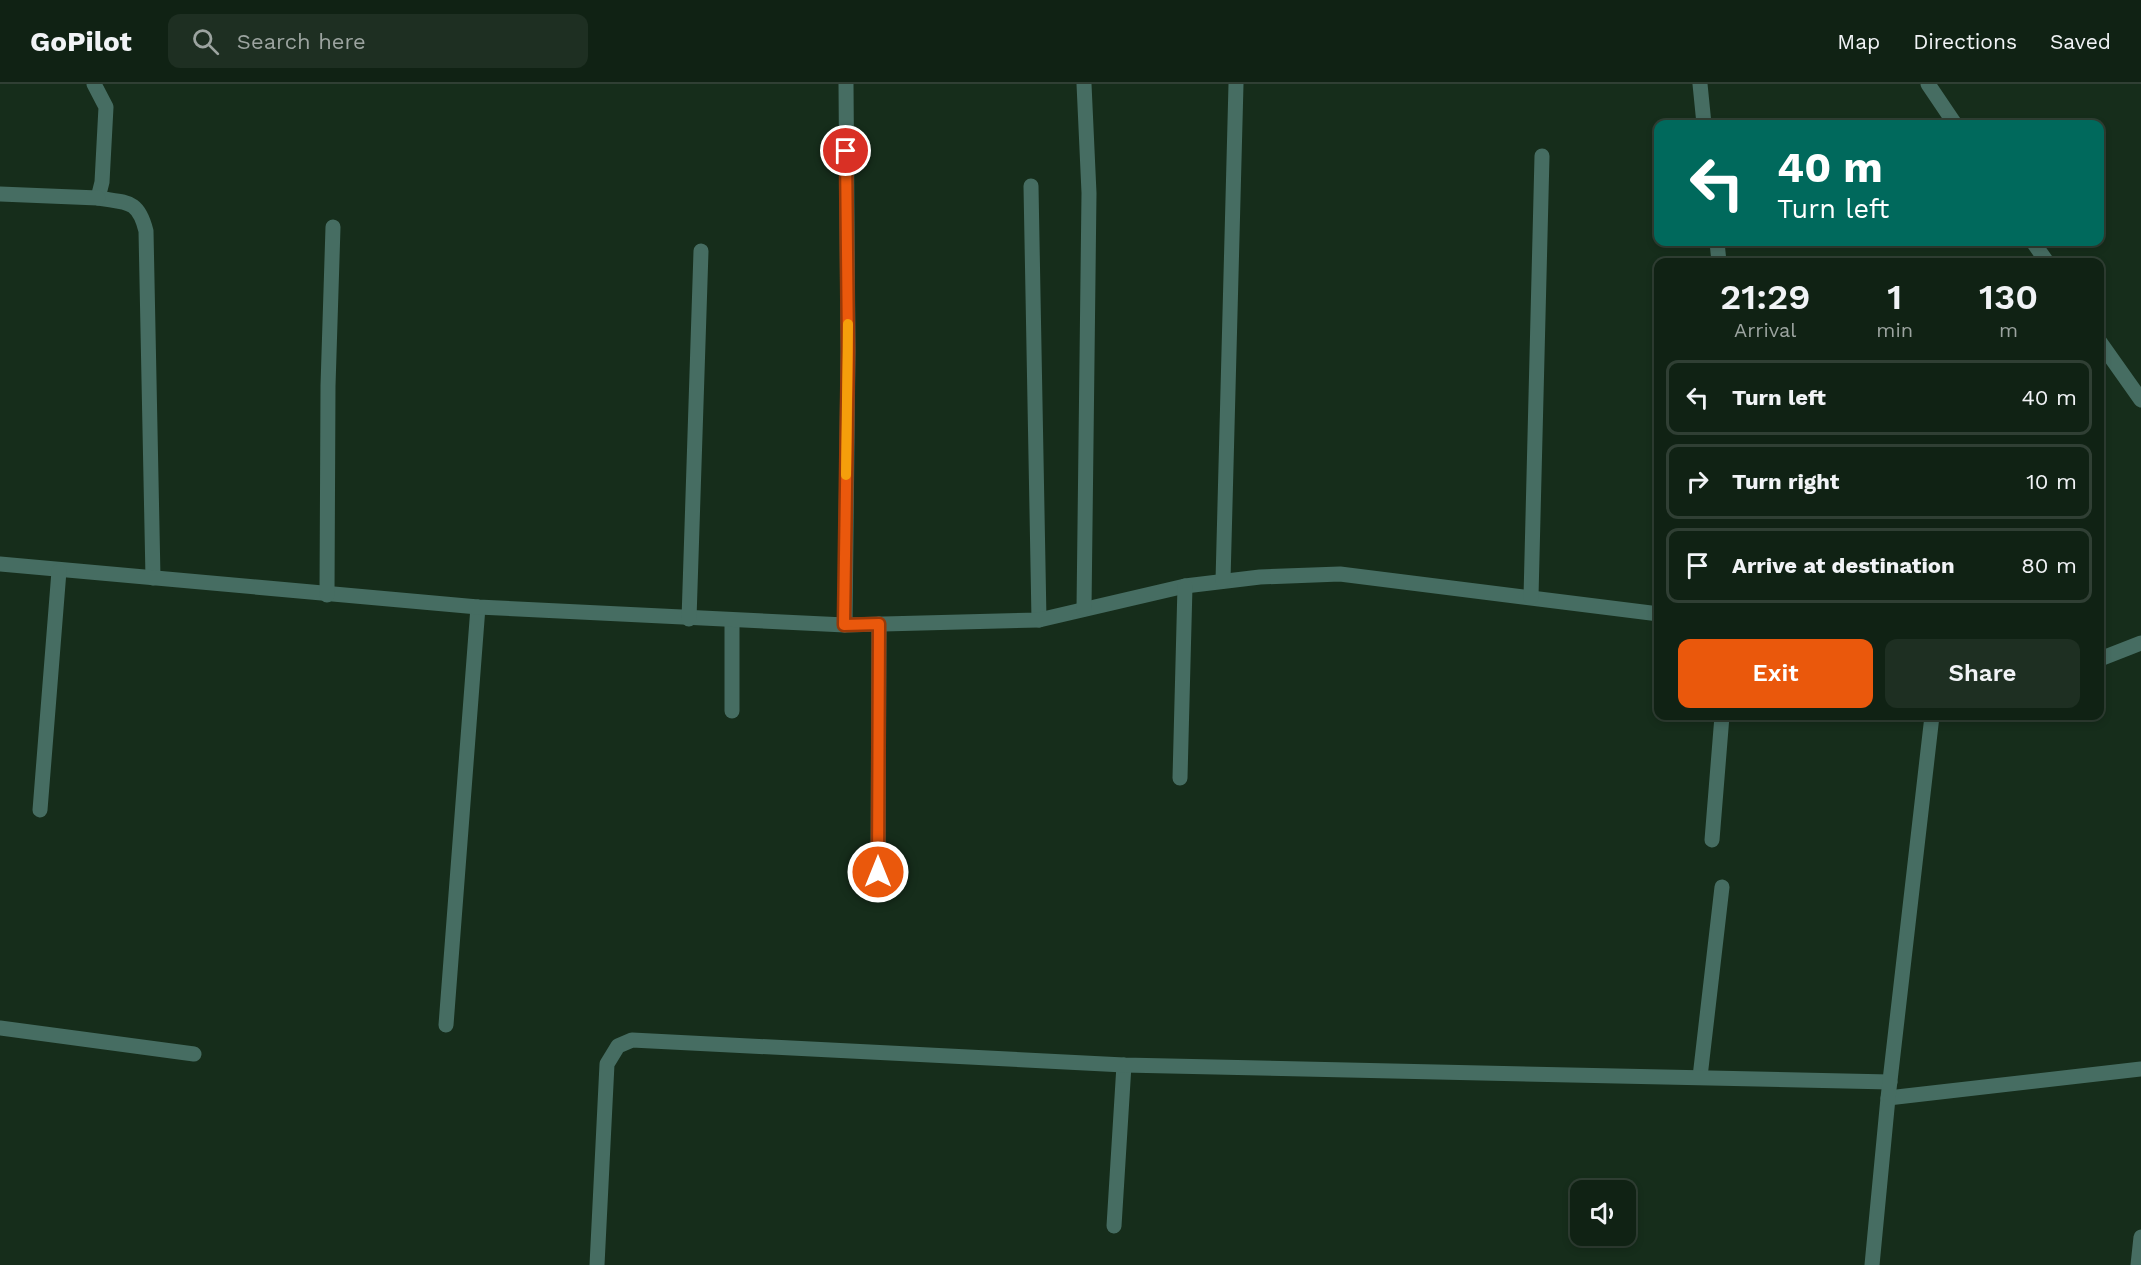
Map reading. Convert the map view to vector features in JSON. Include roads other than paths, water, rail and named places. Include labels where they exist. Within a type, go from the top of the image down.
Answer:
[{"type":"street","points":[[94,84],[106,107],[102,182],[98,198]]},
{"type":"street","points":[[844,625],[848,351],[846,84]]},
{"type":"street","points":[[1084,84],[1089,193],[1084,609]]},
{"type":"street","points":[[1223,581],[1236,84]]},
{"type":"street","points":[[1700,84],[1704,120]]},
{"type":"street","points":[[1928,84],[1952,120]]},
{"type":"street","points":[[1531,597],[1542,156]]},
{"type":"street","points":[[1031,186],[1040,620]]},
{"type":"street","points":[[0,194],[98,198],[133,203],[142,214],[147,231],[153,578]]},
{"type":"street","points":[[327,595],[328,386],[333,227]]},
{"type":"street","points":[[689,619],[701,251]]},
{"type":"street","points":[[2104,348],[2141,400]]},
{"type":"street","points":[[0,564],[478,607],[844,625],[1040,620],[1185,586],[1223,581],[1340,574],[1654,613]]},
{"type":"street","points":[[40,810],[59,571]]},
{"type":"street","points":[[1180,778],[1185,586]]},
{"type":"street","points":[[446,1025],[478,607]]},
{"type":"street","points":[[732,621],[732,711]]},
{"type":"street","points":[[878,872],[879,624]]},
{"type":"street","points":[[2104,657],[2141,643]]},
{"type":"street","points":[[1712,840],[1722,720]]},
{"type":"street","points":[[1872,1265],[1888,1098],[1932,720]]},
{"type":"street","points":[[1700,1077],[1722,887]]},
{"type":"street","points":[[0,1028],[194,1054]]},
{"type":"street","points":[[597,1265],[606,1064],[618,1046],[632,1040],[1124,1065],[1890,1082]]},
{"type":"street","points":[[1114,1226],[1124,1065]]},
{"type":"street","points":[[1888,1098],[2141,1069]]},
{"type":"street","points":[[2138,1265],[2141,1237]]}]
